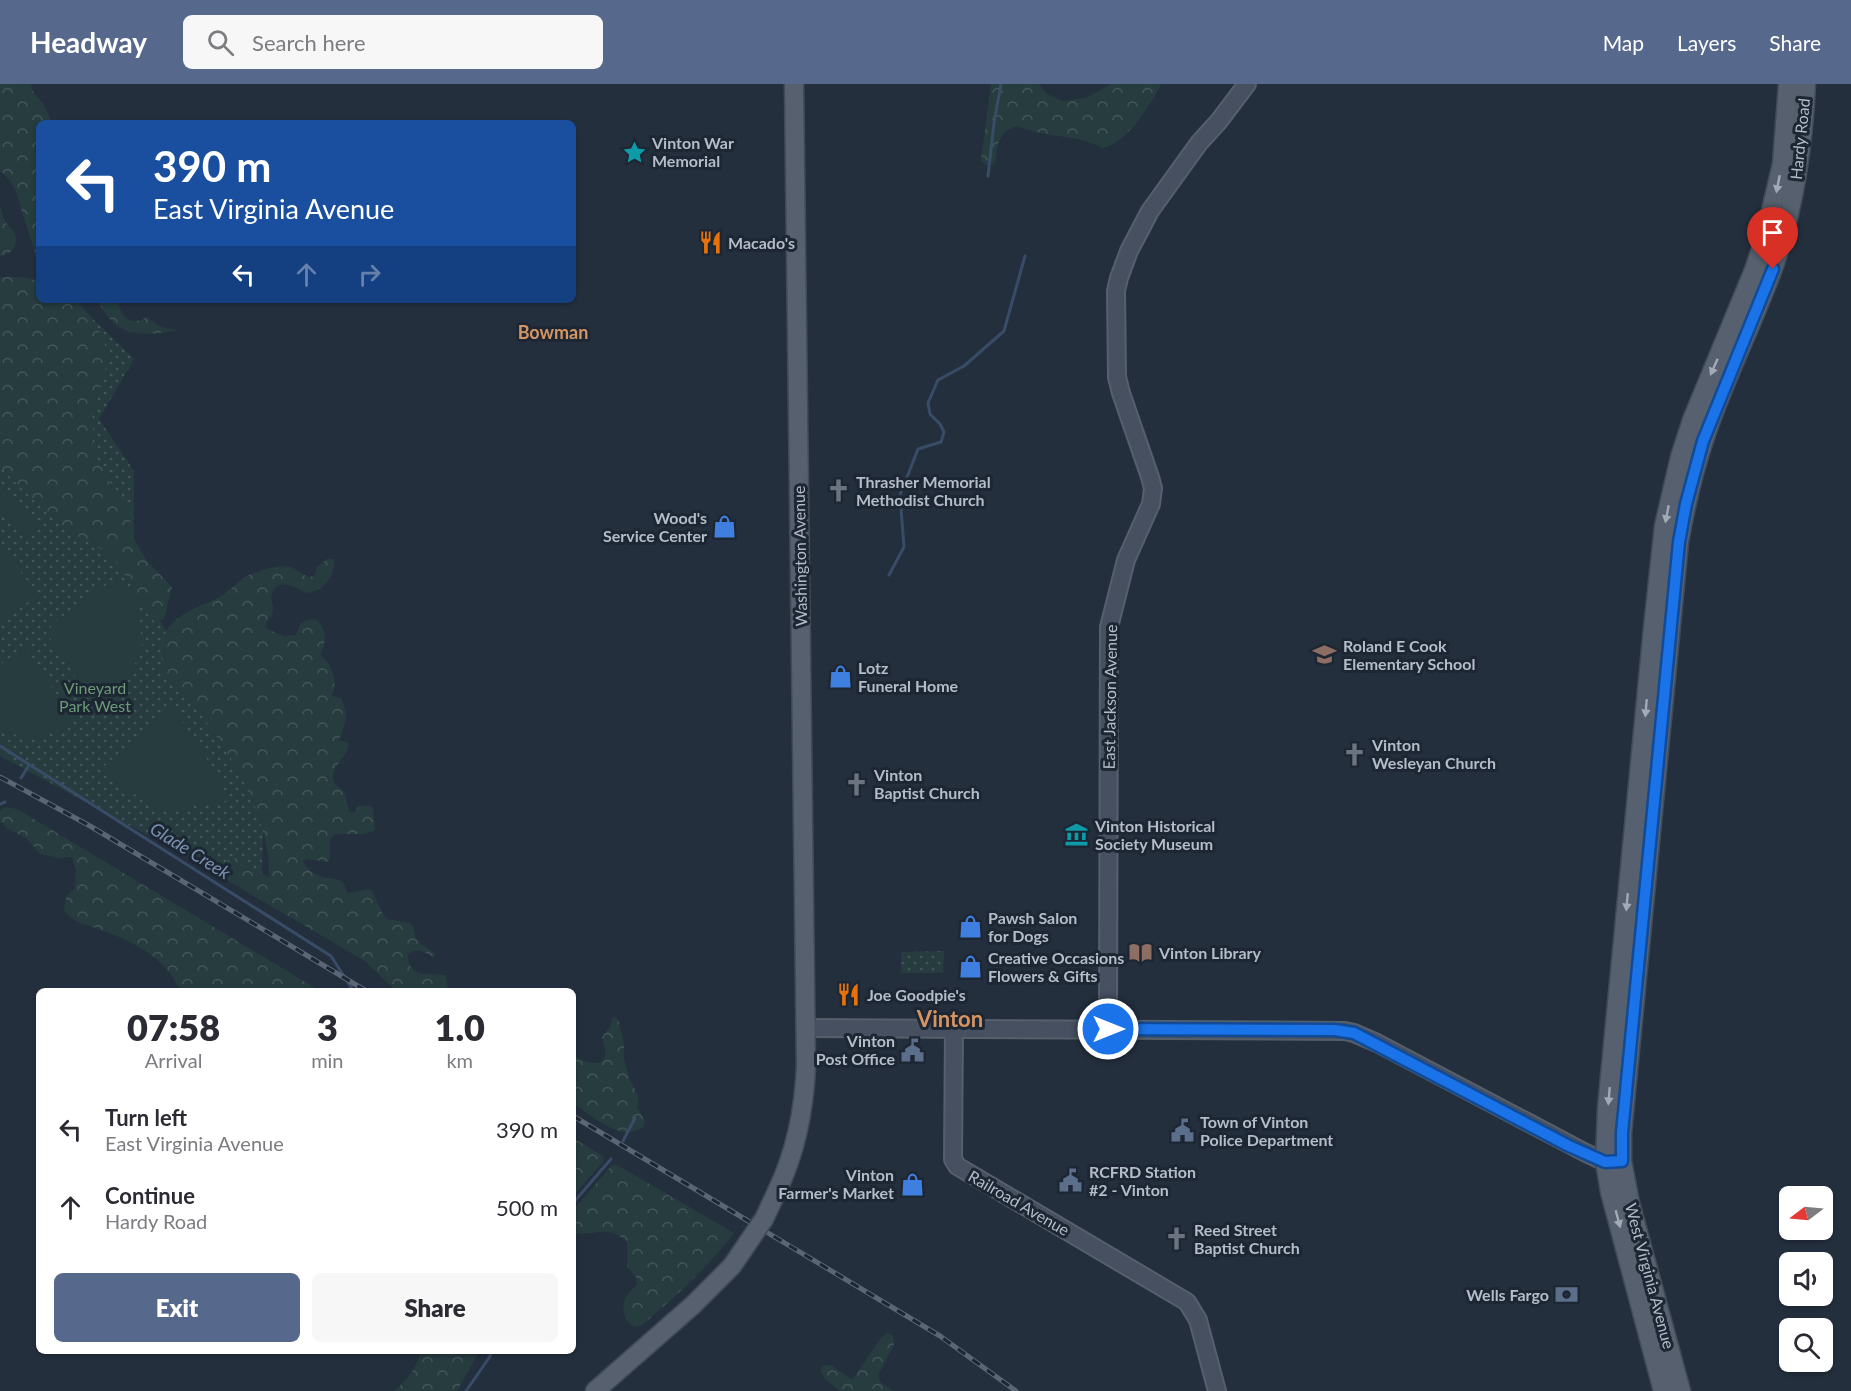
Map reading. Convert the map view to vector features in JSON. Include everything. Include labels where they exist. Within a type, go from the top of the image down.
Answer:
[{"type":"main road","name":"Washington Avenue","points":[[594,1391],[693,1305],[732,1266],[764,1219],[778,1190],[793,1151],[805,1096],[794,84]]},
{"type":"main road","name":"Hardy Road","points":[[1689,461],[1696,411],[1764,240],[1782,164],[1788,84]]},
{"type":"main road","name":"Hardy Road","points":[[1689,461],[1719,399],[1773,269],[1784,233],[1801,153],[1806,84]]},
{"type":"main road","points":[[1613,1161],[1612,1056],[1660,555],[1668,505],[1689,461]]},
{"type":"main road","name":"West Virginia Avenue","points":[[1613,1161],[1610,1192],[1663,1391]]},
{"type":"main road","name":"West Virginia Avenue","points":[[1613,1161],[1630,1203],[1681,1391]]},
{"type":"street","name":"East Jackson Avenue","points":[[1108,1029],[1109,627],[1126,560],[1153,495],[1150,477],[1117,377],[1116,291],[1122,267],[1150,211],[1199,143],[1247,84]]},
{"type":"street","points":[[806,1028],[1335,1030],[1354,1033],[1613,1161]]},
{"type":"street","name":"Railroad Avenue","points":[[954,1028],[953,1159],[957,1166],[1180,1296],[1192,1307],[1198,1320],[1217,1391]]},
{"type":"green space","points":[[0,84],[31,84],[32,90],[44,105],[51,120],[36,120],[36,259],[17,193],[11,181],[0,171]]},
{"type":"green space","points":[[991,84],[1039,84],[1047,94],[1063,101],[1086,98],[1111,84],[1161,84],[1137,122],[1111,145],[1102,148],[1082,140],[1039,133],[1018,126],[1002,135],[995,164],[986,166],[981,160]]},
{"type":"green space","points":[[0,207],[16,240],[14,248],[8,254],[0,256]]},
{"type":"green space","points":[[0,277],[23,277],[36,280],[36,303],[79,303],[96,325],[105,345],[107,364],[93,414],[93,450],[108,480],[122,496],[130,512],[131,534],[147,561],[172,587],[164,619],[155,622],[148,615],[122,570],[108,554],[56,520],[0,467]]},
{"type":"green space","name":"Vineyard Park West","points":[[0,280],[36,298],[36,303],[52,303],[84,310],[134,359],[99,419],[134,471],[134,573],[264,808],[261,896],[0,756]]},
{"type":"green space","points":[[100,303],[118,303],[121,312],[131,321],[147,317],[161,327],[178,330],[153,334],[131,332],[113,322]]},
{"type":"green space","points":[[0,491],[39,526],[31,536],[0,507]]},
{"type":"green space","points":[[0,548],[39,594],[0,622]]},
{"type":"green space","points":[[327,559],[334,559],[331,577],[318,590],[307,593],[286,584],[277,586],[271,597],[272,616],[266,625],[267,629],[284,636],[296,635],[300,624],[307,620],[316,619],[322,627],[325,641],[320,655],[328,663],[333,673],[332,696],[341,698],[346,714],[339,740],[348,743],[348,748],[334,772],[333,780],[344,792],[349,811],[354,813],[358,806],[371,806],[375,830],[360,834],[334,834],[330,840],[330,859],[327,862],[307,859],[303,861],[313,873],[341,881],[347,893],[371,889],[387,919],[409,923],[413,926],[415,937],[422,945],[436,954],[433,957],[421,951],[411,952],[408,954],[411,968],[420,973],[446,975],[448,988],[393,988],[365,961],[225,879],[222,868],[226,861],[236,858],[269,877],[264,835],[248,792],[226,750],[201,715],[169,680],[162,660],[163,639],[174,621],[220,597],[245,577],[283,566],[293,568],[309,577],[314,576],[317,567]]},
{"type":"green space","points":[[118,576],[139,606],[142,651],[120,690],[96,708],[48,635],[52,624]]},
{"type":"green space","points":[[25,646],[74,721],[36,741],[0,730],[0,665]]},
{"type":"green space","points":[[172,705],[221,781],[226,801],[163,811],[114,782],[102,768]]},
{"type":"green space","points":[[5,807],[17,809],[315,988],[178,988],[167,970],[148,953],[113,934],[77,922],[69,916],[64,911],[66,897],[75,888],[76,871],[72,857],[58,858],[40,854],[27,839],[7,828],[0,821],[0,811]]},
{"type":"green space","points":[[944,951],[943,973],[901,973],[901,952]]},
{"type":"green space","points":[[613,1017],[618,1019],[624,1044],[624,1059],[639,1098],[637,1107],[645,1120],[644,1126],[635,1131],[626,1132],[607,1126],[576,1106],[576,1057],[594,1063],[602,1061],[605,1057],[605,1050],[602,1037],[610,1027]]},
{"type":"green space","points":[[576,1140],[603,1156],[604,1161],[576,1193]]},
{"type":"green space","points":[[612,1165],[617,1165],[734,1233],[702,1270],[679,1292],[642,1325],[634,1327],[625,1316],[624,1311],[625,1300],[637,1285],[636,1277],[627,1267],[627,1242],[614,1233],[576,1233],[576,1207]]},
{"type":"green space","points":[[887,1333],[893,1335],[894,1345],[878,1375],[880,1382],[893,1391],[840,1391],[825,1379],[820,1371],[822,1366],[831,1365],[852,1380],[881,1338]]},
{"type":"green space","points":[[420,1354],[478,1354],[457,1391],[394,1391],[417,1364]]},
{"type":"waterway","points":[[988,176],[1001,84]]},
{"type":"waterway","points":[[889,575],[904,547],[900,495],[918,449],[941,442],[944,432],[930,414],[928,403],[938,380],[964,366],[1004,331],[1025,256]]},
{"type":"waterway","name":"Glade Creek","points":[[0,746],[331,956],[351,988]]},
{"type":"waterway","points":[[21,778],[29,765]]},
{"type":"waterway","points":[[0,804],[5,802]]},
{"type":"waterway","points":[[623,1141],[635,1118]]},
{"type":"waterway","points":[[576,1200],[611,1159]]},
{"type":"waterway","name":"Glade Creek","points":[[466,1391],[491,1354]]},
{"type":"railway","points":[[0,777],[90,826],[361,988]]},
{"type":"railway","points":[[576,1118],[940,1336],[1016,1391]]},
{"type":"place","name":"Vinton War Memorial","points":[[634,152]]},
{"type":"place","name":"Macado's","points":[[710,243]]},
{"type":"place","name":"Thrasher Memorial Methodist Church","points":[[838,491]]},
{"type":"place","name":"Wood's Service Center","points":[[725,527]]},
{"type":"place","name":"Roland E Cook Elementary School","points":[[1325,655]]},
{"type":"place","name":"Lotz Funeral Home","points":[[840,677]]},
{"type":"place","name":"Vinton Wesleyan Church","points":[[1354,754]]},
{"type":"place","name":"Vinton Baptist Church","points":[[856,784]]},
{"type":"place","name":"Vinton Historical Society Museum","points":[[1077,835]]},
{"type":"place","name":"Pawsh Salon for Dogs","points":[[970,927]]},
{"type":"place","name":"Vinton Library","points":[[1141,953]]},
{"type":"place","name":"Creative Occasions Flowers & Gifts","points":[[970,967]]},
{"type":"place","name":"Joe Goodpie's","points":[[849,995]]},
{"type":"place","name":"Vinton Post Office","points":[[913,1050]]},
{"type":"place","name":"Town of Vinton Police Department","points":[[1182,1131]]},
{"type":"place","name":"RCFRD Station #2 - Vinton","points":[[1071,1181]]},
{"type":"place","name":"Vinton Farmer's Market","points":[[912,1184]]},
{"type":"place","name":"Reed Street Baptist Church","points":[[1176,1239]]},
{"type":"place","name":"Wells Fargo","points":[[1567,1295]]},
{"type":"district","name":"Bowman","points":[[553,333]]},
{"type":"district","name":"Vinton","points":[[950,1019]]},
{"type":"route","points":[[1108,1029],[1335,1030],[1354,1033],[1377,1043],[1569,1146],[1605,1162],[1622,1161],[1622,1133],[1679,542],[1686,504],[1703,441],[1773,269]]}]
